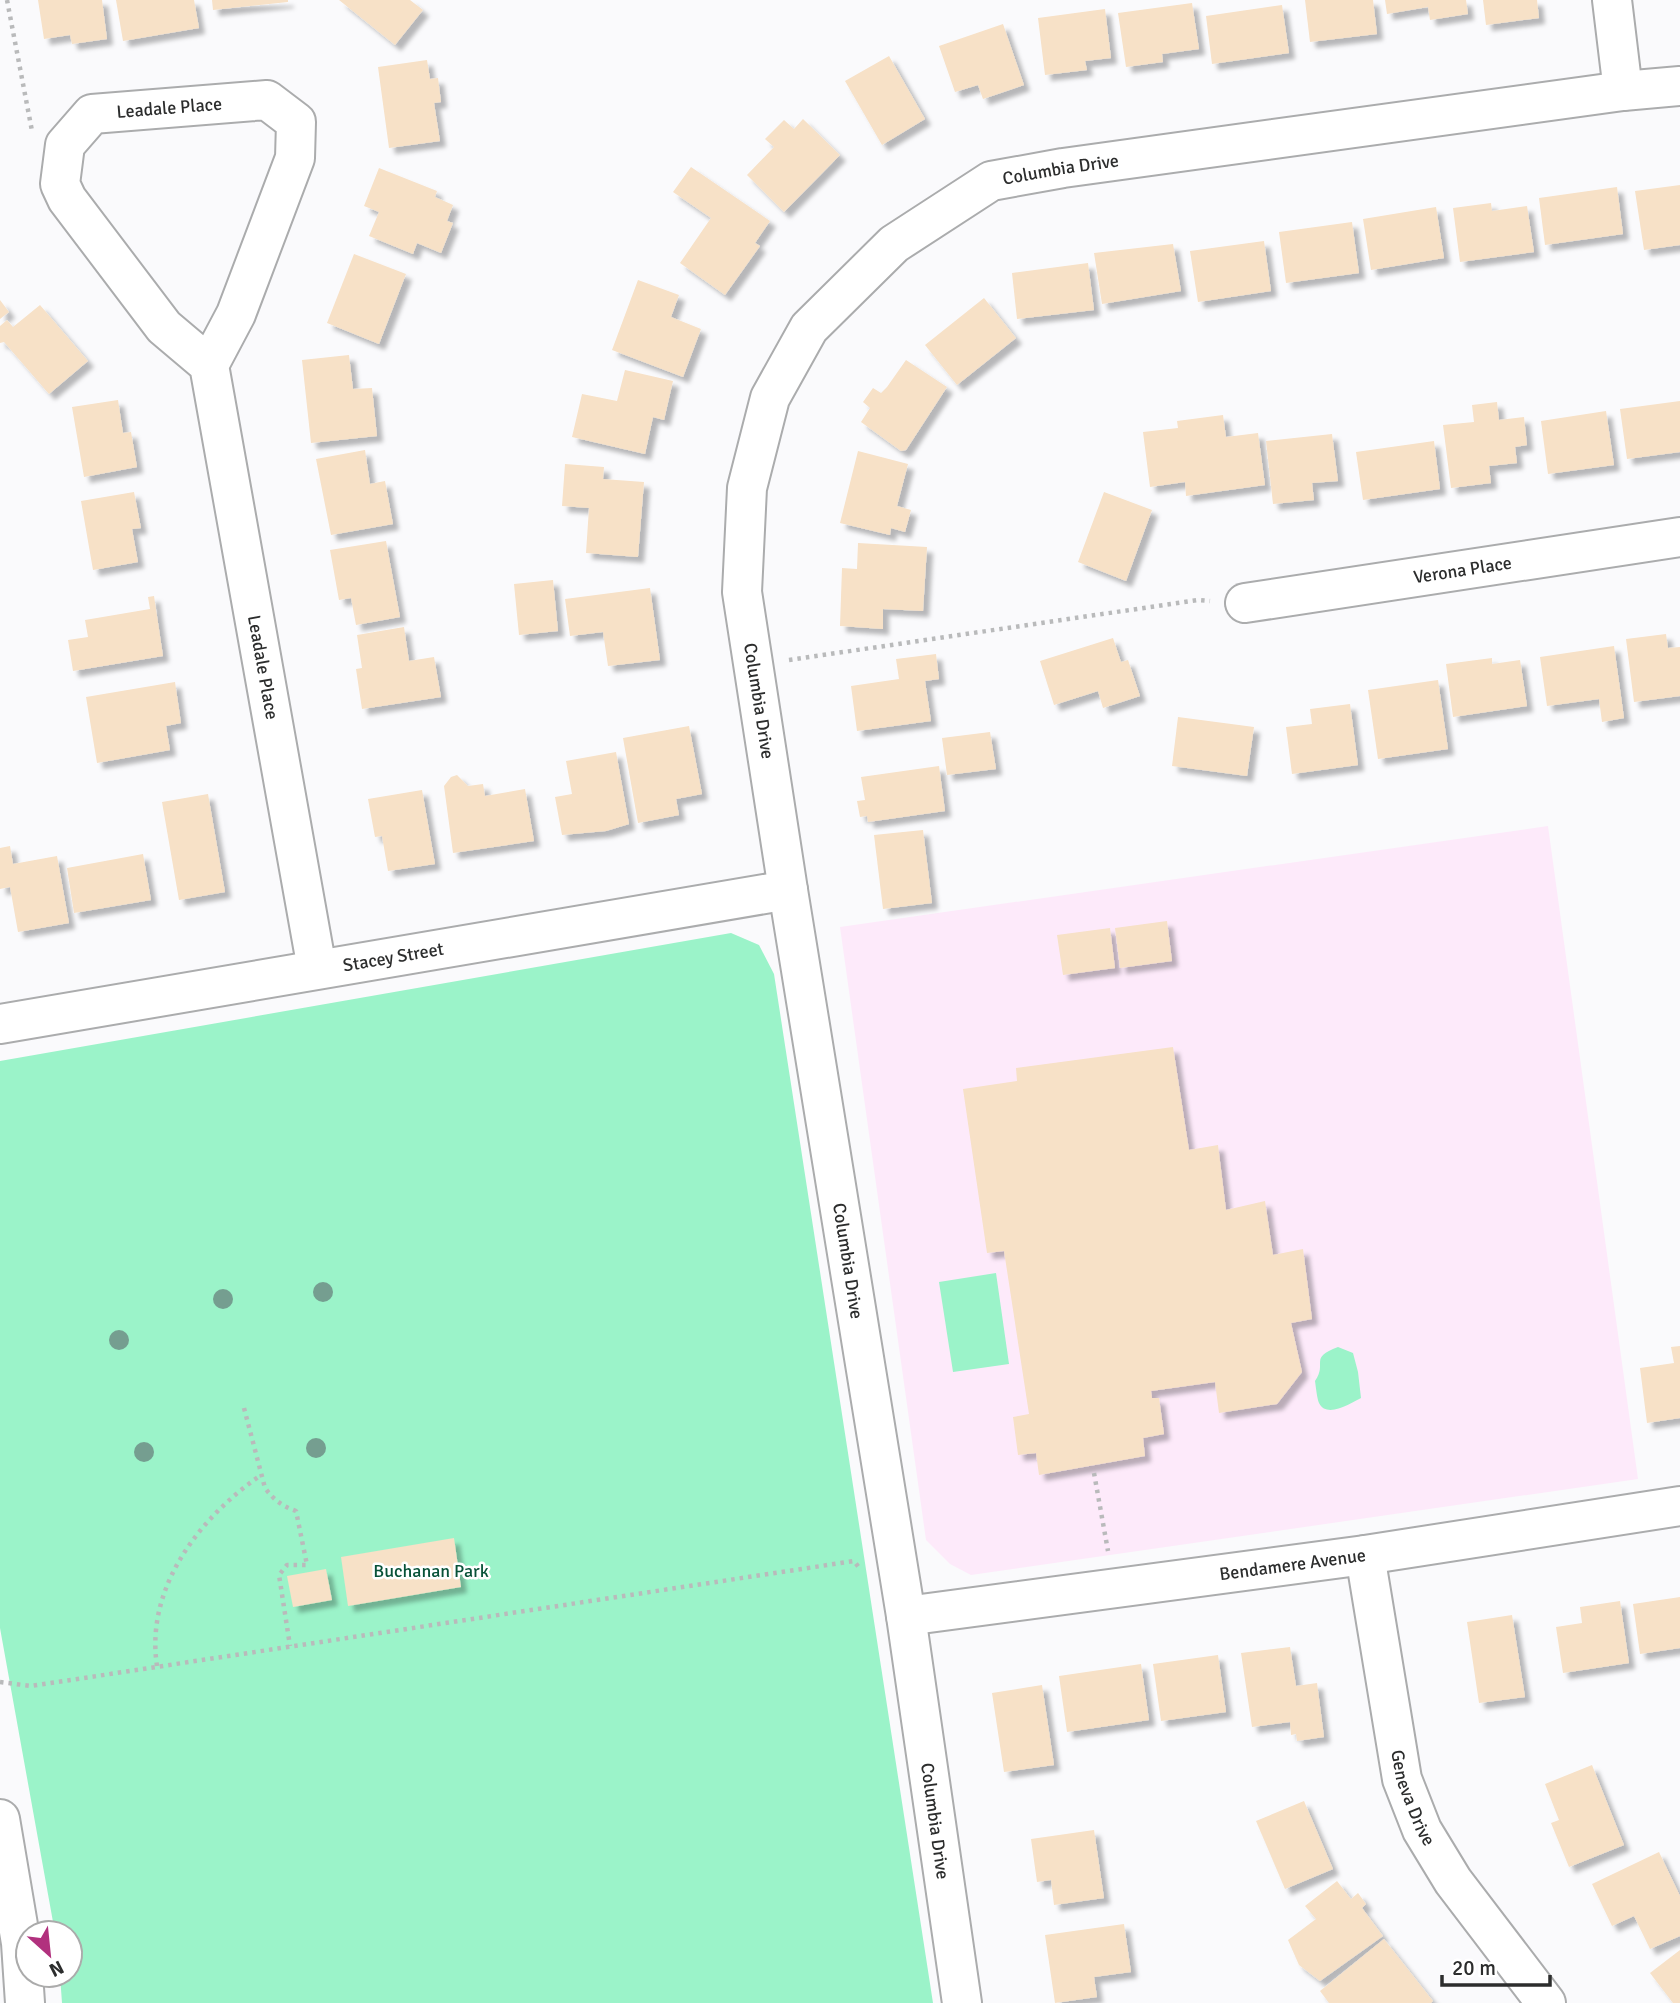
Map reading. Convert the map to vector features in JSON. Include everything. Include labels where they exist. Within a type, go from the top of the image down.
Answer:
[{"type":"street","points":[[1612,0],[1623,91]]},
{"type":"street","name":"Columbia Drive","points":[[962,2003],[906,1616],[742,592],[747,488],[770,398],[809,328],[894,244],[991,181],[1063,168],[1623,91],[1680,86]]},
{"type":"street","name":"Leadale Place","points":[[65,145],[92,114],[267,100],[296,122],[295,158],[236,314],[209,365],[317,969]]},
{"type":"street","points":[[65,145],[60,184],[67,199],[163,327],[209,365]]},
{"type":"street","name":"Verona Place","points":[[1245,603],[1680,537]]},
{"type":"street","name":"Stacey Street","points":[[0,1024],[788,890]]},
{"type":"street","name":"Bendamere Avenue","points":[[906,1616],[1365,1555],[1680,1506]]},
{"type":"street","name":"Geneva Drive","points":[[1365,1555],[1402,1779],[1422,1830],[1453,1881],[1546,2003]]},
{"type":"street","points":[[0,1819],[21,1943],[25,2003]]},
{"type":"path","points":[[7,0],[31,130],[65,145]]},
{"type":"path","points":[[753,665],[1198,600],[1245,603]]},
{"type":"path","points":[[244,1408],[265,1488],[273,1499],[296,1511],[307,1565],[287,1565],[279,1575],[290,1646]]},
{"type":"path","points":[[1094,1473],[1114,1588]]},
{"type":"path","points":[[157,1667],[154,1647],[157,1616],[176,1566],[204,1523],[238,1491],[261,1475]]},
{"type":"path","points":[[0,1682],[31,1686],[853,1561],[872,1583],[899,1577]]},
{"type":"shaded area","points":[[1548,826],[1638,1479],[971,1575],[950,1564],[926,1540],[840,927]]},
{"type":"green space","name":"Buchanan Park","points":[[731,933],[759,945],[774,974],[933,2003],[62,2003],[61,1989],[84,1989],[84,1919],[52,1919],[0,1628],[0,1061]]},
{"type":"green space","points":[[996,1273],[1009,1364],[953,1372],[939,1282]]},
{"type":"green space","points":[[1338,1347],[1353,1353],[1361,1398],[1328,1410],[1319,1403],[1315,1381],[1321,1358]]},
{"type":"building","points":[[38,0],[102,0],[107,39],[72,44],[70,35],[44,39]]},
{"type":"building","points":[[116,0],[194,0],[199,28],[123,41]]},
{"type":"building","points":[[212,0],[288,0],[288,2],[213,10]]},
{"type":"building","points":[[339,0],[410,0],[423,10],[395,45]]},
{"type":"building","points":[[1305,0],[1373,0],[1377,34],[1310,42]]},
{"type":"building","points":[[1385,0],[1466,0],[1468,14],[1430,20],[1428,7],[1387,14]]},
{"type":"building","points":[[1483,0],[1537,0],[1539,18],[1486,25]]},
{"type":"building","points":[[1192,3],[1199,49],[1162,54],[1163,62],[1126,67],[1118,13]]},
{"type":"building","points":[[1282,5],[1289,53],[1212,64],[1206,16]]},
{"type":"building","points":[[1105,9],[1111,58],[1085,61],[1087,70],[1045,75],[1038,18]]},
{"type":"building","points":[[1003,24],[1024,85],[983,99],[978,85],[955,92],[939,46]]},
{"type":"building","points":[[889,56],[925,119],[882,145],[845,81]]},
{"type":"building","points":[[427,60],[430,79],[438,78],[441,102],[434,103],[440,141],[389,148],[378,67]]},
{"type":"building","points":[[803,119],[840,155],[784,212],[747,175],[774,147],[765,139],[784,120],[794,129]]},
{"type":"building","points":[[691,167],[770,221],[755,243],[760,246],[725,295],[680,263],[711,218],[673,192]]},
{"type":"building","points":[[379,168],[437,191],[435,197],[453,205],[447,221],[453,223],[441,253],[417,243],[413,254],[369,236],[379,212],[364,206]]},
{"type":"building","points":[[1680,185],[1680,245],[1644,250],[1635,191]]},
{"type":"building","points":[[1617,187],[1623,234],[1545,245],[1539,198]]},
{"type":"building","points":[[1491,203],[1492,211],[1527,206],[1534,252],[1460,262],[1453,208]]},
{"type":"building","points":[[1436,207],[1444,258],[1371,270],[1363,219]]},
{"type":"building","points":[[1352,222],[1359,273],[1286,283],[1279,232]]},
{"type":"building","points":[[1264,241],[1271,291],[1198,302],[1190,251]]},
{"type":"building","points":[[1173,244],[1181,291],[1102,304],[1094,253]]},
{"type":"building","points":[[354,254],[406,274],[379,344],[327,323]]},
{"type":"building","points":[[1088,263],[1094,310],[1017,319],[1012,273]]},
{"type":"building","points":[[638,280],[679,295],[671,317],[701,329],[683,377],[612,350]]},
{"type":"building","points":[[984,298],[1016,338],[957,385],[925,345]]},
{"type":"building","points":[[0,300],[9,312],[0,319]]},
{"type":"building","points":[[40,305],[88,361],[49,394],[4,342],[0,343],[0,326],[7,320],[13,327]]},
{"type":"building","points":[[349,355],[353,389],[372,388],[377,436],[311,443],[302,360]]},
{"type":"building","points":[[906,360],[947,387],[906,450],[901,451],[861,422],[870,408],[863,402],[873,388],[881,393]]},
{"type":"building","points":[[625,370],[673,381],[664,420],[653,417],[645,454],[572,437],[582,394],[617,401]]},
{"type":"building","points":[[118,400],[123,433],[131,432],[137,467],[84,477],[72,407]]},
{"type":"building","points":[[1680,401],[1680,452],[1627,459],[1620,409]]},
{"type":"building","points":[[1497,402],[1499,420],[1524,417],[1527,445],[1515,447],[1517,463],[1489,466],[1491,483],[1451,488],[1443,425],[1474,422],[1472,405]]},
{"type":"building","points":[[1606,411],[1614,465],[1548,474],[1541,421]]},
{"type":"building","points":[[1223,415],[1226,437],[1258,433],[1265,485],[1186,496],[1185,482],[1150,487],[1143,432],[1178,428],[1177,421]]},
{"type":"building","points":[[1332,434],[1338,481],[1312,483],[1314,500],[1273,504],[1266,441]]},
{"type":"building","points":[[1434,441],[1440,489],[1363,500],[1356,452]]},
{"type":"building","points":[[365,450],[370,484],[385,481],[393,524],[331,535],[316,459]]},
{"type":"building","points":[[858,451],[908,464],[897,506],[911,510],[905,532],[891,528],[890,535],[840,523]]},
{"type":"building","points":[[565,464],[604,467],[603,479],[644,482],[638,557],[586,553],[589,508],[562,506]]},
{"type":"building","points":[[134,492],[141,528],[132,529],[138,562],[93,570],[81,501]]},
{"type":"building","points":[[1104,492],[1152,510],[1126,581],[1078,562]]},
{"type":"building","points":[[386,541],[400,617],[356,625],[351,598],[339,600],[330,550]]},
{"type":"building","points":[[858,543],[927,547],[923,611],[883,609],[883,629],[840,626],[842,568],[857,569]]},
{"type":"building","points":[[553,580],[558,631],[519,635],[514,584]]},
{"type":"building","points":[[650,588],[660,660],[608,666],[603,632],[570,636],[565,599]]},
{"type":"building","points":[[154,596],[163,656],[73,671],[68,640],[88,637],[85,620],[150,609],[148,597]]},
{"type":"building","points":[[404,627],[409,661],[434,657],[441,697],[362,709],[356,669],[362,668],[357,635]]},
{"type":"building","points":[[1666,634],[1668,648],[1680,647],[1680,696],[1634,702],[1626,639]]},
{"type":"building","points":[[1113,638],[1121,662],[1128,660],[1140,696],[1103,708],[1098,691],[1054,705],[1040,661]]},
{"type":"building","points":[[1614,646],[1624,718],[1602,722],[1599,699],[1547,706],[1540,657]]},
{"type":"building","points":[[936,654],[939,679],[925,681],[931,721],[857,731],[851,686],[899,679],[896,659]]},
{"type":"building","points":[[1492,658],[1492,664],[1520,660],[1527,706],[1453,717],[1446,664]]},
{"type":"building","points":[[1438,680],[1448,749],[1378,759],[1368,690]]},
{"type":"building","points":[[175,682],[181,723],[166,726],[170,750],[97,763],[86,697]]},
{"type":"building","points":[[1350,704],[1358,765],[1292,774],[1286,727],[1312,724],[1310,709]]},
{"type":"building","points":[[1178,717],[1254,727],[1247,776],[1172,766]]},
{"type":"building","points":[[689,726],[702,794],[676,799],[679,815],[638,823],[623,738]]},
{"type":"building","points":[[990,732],[996,769],[947,775],[942,738]]},
{"type":"building","points":[[616,752],[629,824],[606,831],[562,835],[555,797],[572,794],[566,761]]},
{"type":"building","points":[[939,766],[945,811],[868,822],[867,816],[860,817],[857,801],[865,800],[861,777]]},
{"type":"building","points":[[457,775],[468,786],[483,784],[485,796],[525,789],[534,841],[453,853],[444,786],[451,777]]},
{"type":"building","points":[[422,790],[435,864],[388,871],[382,836],[375,837],[368,799]]},
{"type":"building","points":[[208,794],[225,892],[179,900],[162,802]]},
{"type":"building","points":[[923,830],[932,903],[883,909],[874,835]]},
{"type":"building","points":[[10,846],[13,864],[57,856],[69,923],[18,932],[10,887],[0,889],[0,848]]},
{"type":"building","points":[[143,854],[151,900],[74,913],[67,868]]},
{"type":"building","points":[[1167,921],[1172,961],[1120,968],[1115,928]]},
{"type":"building","points":[[1110,928],[1115,968],[1063,975],[1057,935]]},
{"type":"building","points":[[1173,1047],[1189,1150],[1218,1145],[1226,1210],[1265,1201],[1273,1255],[1303,1249],[1312,1319],[1291,1323],[1302,1372],[1277,1404],[1219,1413],[1215,1382],[1151,1391],[1152,1398],[1159,1398],[1164,1434],[1143,1438],[1145,1456],[1039,1475],[1036,1453],[1018,1455],[1013,1417],[1029,1414],[1004,1251],[987,1253],[963,1089],[1017,1081],[1016,1068]]},
{"type":"building","points":[[1680,1346],[1680,1418],[1647,1423],[1640,1368],[1674,1363],[1671,1347]]},
{"type":"building","points":[[454,1538],[461,1587],[348,1606],[341,1557]]},
{"type":"building","points":[[326,1569],[332,1600],[293,1607],[287,1576]]},
{"type":"building","points":[[1680,1597],[1680,1648],[1640,1654],[1633,1604]]},
{"type":"building","points":[[1620,1601],[1629,1663],[1563,1673],[1556,1627],[1582,1623],[1580,1607]]},
{"type":"building","points":[[1512,1615],[1525,1697],[1479,1703],[1467,1622]]},
{"type":"building","points":[[1290,1647],[1296,1686],[1317,1683],[1324,1737],[1297,1741],[1296,1734],[1291,1735],[1290,1722],[1252,1727],[1241,1653]]},
{"type":"building","points":[[1218,1655],[1226,1712],[1161,1721],[1153,1664]]},
{"type":"building","points":[[1141,1664],[1149,1720],[1067,1732],[1059,1676]]},
{"type":"building","points":[[1042,1685],[1054,1765],[1004,1772],[992,1693]]},
{"type":"building","points":[[1592,1765],[1624,1845],[1569,1867],[1551,1823],[1559,1820],[1545,1784]]},
{"type":"building","points":[[1304,1801],[1333,1869],[1285,1889],[1256,1821]]},
{"type":"building","points":[[1094,1830],[1104,1898],[1054,1905],[1051,1880],[1037,1882],[1031,1839]]},
{"type":"building","points":[[1659,1852],[1680,1896],[1680,1936],[1650,1949],[1634,1916],[1612,1926],[1592,1884]]},
{"type":"building","points":[[1337,1881],[1351,1899],[1358,1893],[1366,1904],[1362,1908],[1383,1936],[1320,1981],[1299,1965],[1288,1940],[1316,1919],[1305,1906]]},
{"type":"building","points":[[1124,1924],[1131,1972],[1094,1977],[1097,1997],[1055,2003],[1045,1935]]},
{"type":"building","points":[[1384,1939],[1433,2001],[1329,2003],[1320,1991]]},
{"type":"building","points":[[1680,1950],[1680,2003],[1673,2003],[1650,1973]]}]
